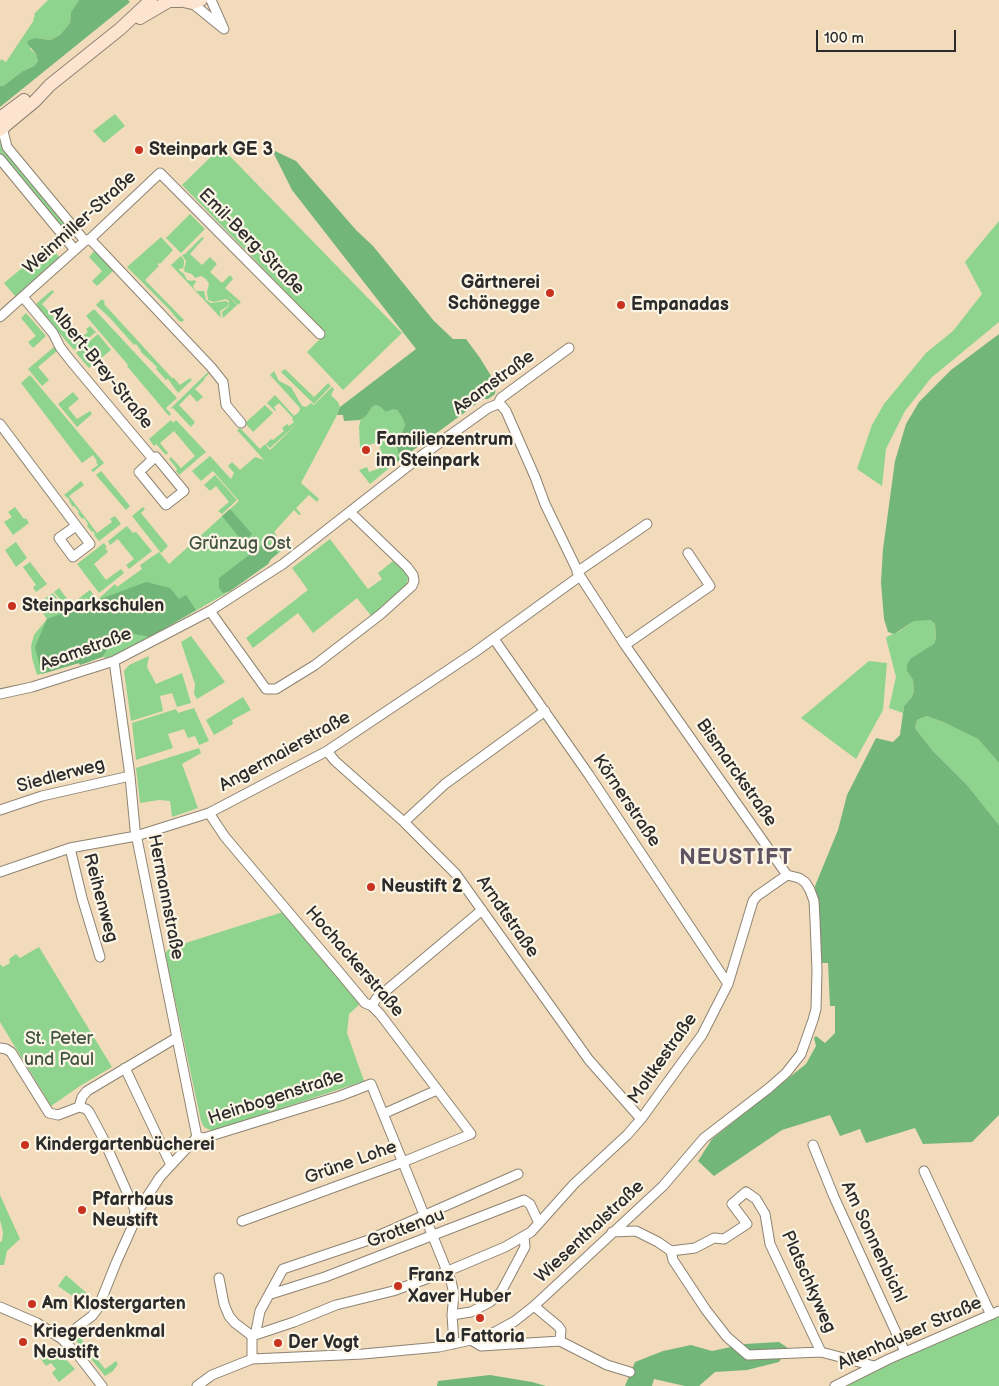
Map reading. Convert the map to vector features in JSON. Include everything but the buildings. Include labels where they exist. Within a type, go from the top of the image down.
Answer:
[{"type":"main road","points":[[2,121],[34,102],[50,85],[120,29],[152,0]]},
{"type":"main road","points":[[120,29],[169,1],[188,1]]},
{"type":"street","points":[[188,1],[224,29],[211,0]]},
{"type":"street","points":[[2,121],[7,147],[88,240],[222,380],[226,405],[240,423]]},
{"type":"street","points":[[0,159],[75,250]]},
{"type":"street","name":"Weinmiller-Straße","points":[[0,317],[88,240],[160,173]]},
{"type":"street","name":"Emil-Berg-Straße","points":[[160,173],[320,334]]},
{"type":"street","name":"Albert-Brey-Straße","points":[[23,297],[53,333],[60,347],[70,360],[153,459]]},
{"type":"street","name":"Asamstraße","points":[[0,694],[32,687],[114,661],[210,611],[283,564],[421,456],[488,408],[498,404],[501,398],[569,348]]},
{"type":"street","name":"Bismarckstraße","points":[[498,404],[506,411],[545,504],[578,574],[625,645],[787,875],[799,878],[805,882],[810,890],[814,901],[817,970],[816,1009],[808,1036]]},
{"type":"street","points":[[0,424],[76,526]]},
{"type":"street","name":"Albert-Brey-Straße","points":[[156,457],[184,490],[166,505],[139,472],[153,459],[156,457]]},
{"type":"street","points":[[210,611],[262,685],[270,690],[276,689],[321,661],[412,586],[414,581],[411,571],[350,513]]},
{"type":"street","name":"Angermaierstraße","points":[[0,872],[70,848],[136,836],[209,813],[327,751],[494,639],[647,524]]},
{"type":"street","points":[[625,645],[710,586],[688,553]]},
{"type":"street","name":"Körnerstraße","points":[[494,639],[545,711],[728,984]]},
{"type":"street","name":"Hermannstraße","points":[[114,661],[130,776],[136,836],[197,1136]]},
{"type":"street","points":[[404,822],[445,784],[545,711]]},
{"type":"street","name":"Arndtstraße","points":[[327,751],[335,761],[404,822],[456,874],[589,1060],[641,1119]]},
{"type":"street","name":"Siedlerweg","points":[[0,810],[42,796],[130,776]]},
{"type":"street","name":"Hochackerstraße","points":[[209,813],[225,837],[365,1002],[380,1014],[471,1134]]},
{"type":"street","name":"Reihenweg","points":[[70,848],[82,898],[100,957]]},
{"type":"street","name":"Moltkestraße","points":[[448,1271],[524,1237],[578,1180],[627,1135],[641,1119],[702,1035],[728,984],[752,901],[787,875]]},
{"type":"street","points":[[372,1006],[376,999],[482,910]]},
{"type":"street","name":"Wiesenthalstraße","points":[[198,1386],[212,1375],[252,1359],[415,1350],[471,1340],[495,1332],[515,1321],[534,1306],[663,1186],[704,1138],[782,1077],[799,1058],[808,1036]]},
{"type":"street","points":[[79,1107],[82,1097],[87,1092],[176,1038]]},
{"type":"street","points":[[0,1048],[11,1052],[49,1113],[58,1116],[79,1107],[86,1108],[93,1118],[135,1210],[133,1225],[98,1308],[92,1316],[62,1339]]},
{"type":"street","points":[[125,1068],[171,1165]]},
{"type":"street","name":"Heinbogenstraße","points":[[135,1210],[141,1206],[160,1177],[197,1136],[204,1138],[340,1096],[371,1084],[384,1114]]},
{"type":"street","points":[[437,1090],[384,1114],[448,1271],[453,1289],[454,1344]]},
{"type":"street","name":"Grüne Lohe","points":[[242,1221],[404,1162],[471,1134]]},
{"type":"street","name":"Am Sonnenbichl","points":[[813,1145],[832,1192],[905,1352]]},
{"type":"street","points":[[924,1171],[995,1313]]},
{"type":"street","name":"Grottenau","points":[[252,1359],[252,1336],[256,1331],[260,1311],[283,1269],[366,1241],[518,1174]]},
{"type":"street","name":"Platschkyweg","points":[[672,1252],[695,1248],[714,1238],[724,1239],[747,1224],[732,1204],[746,1192],[756,1199],[766,1214],[770,1244],[821,1352]]},
{"type":"street","name":"Grottenau","points":[[271,1294],[324,1277],[524,1200],[530,1204],[539,1223]]},
{"type":"street","points":[[612,1232],[636,1231],[658,1242],[672,1252],[673,1260],[706,1310],[726,1337],[748,1355],[821,1352],[874,1366]]},
{"type":"street","points":[[452,1315],[471,1312],[490,1302],[501,1292],[525,1247],[524,1237]]},
{"type":"street","points":[[219,1278],[228,1316],[252,1336],[336,1305],[393,1291],[448,1271]]},
{"type":"street","points":[[534,1306],[561,1330],[560,1341]]},
{"type":"street","points":[[0,1307],[37,1323],[62,1339],[78,1355],[102,1386]]},
{"type":"street","name":"Altenhauser Straße","points":[[836,1386],[874,1366],[995,1313]]},
{"type":"street","points":[[471,1340],[481,1346],[560,1341],[606,1365],[630,1372]]},
{"type":"green space","points":[[48,0],[79,0],[71,12],[70,23],[60,35],[50,40],[36,38],[30,49],[36,54],[38,61],[34,66],[23,71],[3,86],[0,86],[1,59],[6,62],[34,20],[34,14]]},
{"type":"green space","points":[[79,0],[128,0],[130,2],[0,107],[0,86],[3,86],[23,71],[34,66],[38,61],[36,54],[27,43],[29,40],[36,38],[50,40],[60,35],[70,23],[71,12]]},
{"type":"green space","points":[[115,114],[125,126],[104,143],[93,131]]},
{"type":"green space","points":[[0,143],[67,224],[61,228],[3,158],[0,153]]},
{"type":"green space","points":[[221,147],[402,333],[343,390],[307,352],[326,333],[182,185]]},
{"type":"green space","points":[[275,151],[296,161],[356,230],[373,246],[434,321],[453,339],[466,339],[496,384],[495,394],[488,399],[483,399],[393,465],[399,455],[395,440],[396,435],[402,432],[405,425],[397,410],[393,409],[386,412],[376,405],[360,420],[344,421],[343,415],[337,415],[340,407],[416,349],[292,190],[274,154]]},
{"type":"green space","points":[[190,214],[205,229],[181,253],[166,238]]},
{"type":"green space","points":[[999,221],[999,322],[931,378],[905,411],[886,449],[882,486],[857,469],[872,425],[884,404],[926,353],[953,331],[982,294],[965,262]]},
{"type":"green space","points":[[161,237],[173,250],[161,263],[157,264],[159,266],[145,280],[184,320],[182,322],[127,267]]},
{"type":"green space","points":[[202,237],[204,238],[190,254],[202,265],[210,257],[217,264],[210,272],[222,283],[230,275],[233,279],[225,288],[241,302],[238,305],[226,293],[237,305],[223,318],[222,312],[229,306],[229,301],[226,299],[214,302],[208,300],[209,284],[206,279],[201,276],[195,278],[184,270],[186,261],[182,255]]},
{"type":"green space","points":[[50,245],[60,258],[18,297],[15,296],[4,283]]},
{"type":"green space","points":[[95,250],[114,270],[97,286],[92,281],[102,271],[89,257]]},
{"type":"green space","points":[[181,256],[184,264],[183,269],[180,268],[179,270],[187,280],[195,280],[196,282],[193,286],[196,291],[204,291],[206,300],[211,303],[226,301],[229,303],[228,306],[220,311],[221,318],[171,265]]},
{"type":"green space","points":[[52,290],[54,292],[42,304],[76,342],[88,332],[86,329],[90,326],[96,332],[74,350],[36,306]]},
{"type":"green space","points":[[102,299],[105,302],[104,304],[172,378],[180,385],[190,378],[192,380],[178,393],[168,379],[166,380],[136,344],[134,345],[96,305]]},
{"type":"green space","points":[[94,309],[177,398],[166,408],[171,414],[169,416],[86,316]]},
{"type":"green space","points":[[26,313],[46,336],[33,348],[28,342],[36,336],[21,318]]},
{"type":"green space","points":[[98,334],[111,350],[89,368],[76,353]]},
{"type":"green space","points":[[999,334],[999,763],[978,739],[943,722],[927,716],[917,720],[915,728],[932,750],[967,785],[999,825],[999,1115],[972,1142],[923,1144],[915,1128],[866,1143],[860,1129],[840,1136],[830,1115],[782,1130],[714,1176],[698,1161],[712,1139],[806,1064],[816,1046],[814,1038],[816,1036],[825,1043],[835,1033],[835,1006],[830,1006],[828,963],[820,963],[815,886],[838,830],[847,795],[876,738],[893,742],[900,735],[904,706],[912,697],[914,691],[913,680],[907,671],[907,665],[910,659],[934,644],[936,638],[935,624],[930,620],[914,621],[894,634],[888,632],[884,619],[881,582],[883,549],[895,461],[906,424],[919,402],[951,370]]},
{"type":"green space","points":[[54,347],[57,351],[38,367],[49,380],[42,386],[28,369]]},
{"type":"green space","points":[[285,369],[314,397],[328,383],[331,386],[314,404],[281,372]]},
{"type":"green space","name":"Grünzug Ost","points":[[274,371],[279,381],[291,387],[302,406],[306,407],[311,403],[314,405],[332,387],[334,389],[331,395],[340,407],[301,483],[319,499],[317,502],[309,495],[296,508],[301,514],[299,515],[294,510],[274,532],[277,536],[273,541],[281,549],[286,544],[288,546],[271,559],[268,564],[230,591],[150,637],[146,642],[108,658],[102,657],[80,665],[79,663],[37,675],[31,646],[34,635],[47,619],[35,602],[39,600],[44,607],[45,605],[42,600],[53,593],[67,611],[97,600],[115,584],[117,587],[142,569],[140,565],[159,552],[169,564],[239,501],[213,471],[201,481],[192,471],[210,456],[231,479],[234,473],[228,466],[232,462],[240,470],[255,457],[264,460],[237,430],[240,428],[260,449],[265,444],[270,450],[299,422],[270,448],[266,444],[284,431],[282,428],[287,424],[289,426],[294,422],[293,418],[279,403],[274,407],[275,411],[267,403],[275,395],[294,416],[299,412],[300,408],[270,375]]},
{"type":"green space","points":[[208,372],[209,374],[195,389],[203,397],[197,402],[190,394],[179,405],[195,422],[191,427],[173,408],[170,409]]},
{"type":"green space","points":[[30,375],[104,463],[93,472],[91,470],[98,465],[93,455],[82,463],[21,383]]},
{"type":"green space","points":[[73,392],[79,399],[68,408],[77,419],[90,411],[92,414],[77,427],[58,404]]},
{"type":"green space","points":[[265,405],[273,413],[253,432],[245,423]]},
{"type":"green space","points":[[376,405],[386,412],[393,408],[397,410],[405,425],[402,432],[396,435],[395,440],[399,454],[397,459],[393,465],[370,484],[359,470],[367,467],[369,472],[386,466],[378,442],[360,448],[359,427],[361,418],[367,415],[372,407]]},
{"type":"green space","points":[[171,420],[173,423],[176,420],[206,452],[179,475],[169,459],[171,457],[181,468],[195,456],[174,431],[160,443],[168,453],[166,455],[156,444],[154,446],[149,439]]},
{"type":"green space","points":[[101,471],[130,506],[126,510],[96,475]]},
{"type":"green space","points":[[215,475],[237,500],[222,514],[218,511],[229,502],[216,486],[210,491],[204,485]]},
{"type":"green space","points":[[81,481],[84,485],[69,496],[97,533],[112,522],[110,519],[115,516],[121,524],[99,541],[93,531],[87,526],[88,524],[84,518],[82,519],[70,500],[64,495]]},
{"type":"green space","points":[[15,507],[29,523],[13,535],[4,522],[12,517],[8,512]]},
{"type":"green space","points":[[143,507],[145,509],[141,513],[168,546],[161,553],[132,516]]},
{"type":"green space","points":[[230,509],[252,534],[243,542],[222,516]]},
{"type":"green space","points":[[127,526],[133,533],[136,532],[152,551],[129,569],[126,565],[134,559],[118,539],[110,545],[108,541]]},
{"type":"green space","points":[[330,539],[368,589],[382,579],[378,573],[393,561],[406,573],[408,577],[407,585],[372,617],[357,598],[313,633],[298,613],[253,648],[246,638],[308,590],[292,568]]},
{"type":"green space","points":[[16,542],[27,558],[16,567],[5,550]]},
{"type":"green space","points":[[266,542],[278,553],[268,564],[230,591],[223,593],[219,588],[219,578]]},
{"type":"green space","points":[[104,543],[108,552],[94,564],[106,580],[121,569],[124,573],[99,593],[77,564]]},
{"type":"green space","points":[[30,562],[47,584],[36,592],[33,587],[36,585],[23,567]]},
{"type":"green space","points":[[146,582],[170,588],[179,599],[186,595],[196,610],[150,637],[129,633],[120,635],[102,657],[80,665],[79,663],[42,674],[35,647],[47,619]]},
{"type":"green space","points":[[59,588],[71,604],[90,590],[96,598],[67,608],[54,592]]},
{"type":"green space","points":[[930,620],[935,624],[936,638],[934,644],[907,671],[913,680],[914,691],[912,697],[904,706],[903,713],[889,708],[896,677],[886,638],[914,621]]},
{"type":"green space","points":[[191,636],[225,682],[197,699],[194,694],[195,684],[181,642]]},
{"type":"green space","points":[[149,656],[147,667],[156,684],[182,673],[191,703],[177,707],[172,693],[160,696],[163,711],[131,721],[124,671],[129,665]]},
{"type":"green space","points":[[869,661],[887,663],[883,710],[856,759],[801,718]]},
{"type":"green space","points":[[243,697],[251,710],[232,720],[233,724],[214,735],[206,720]]},
{"type":"green space","points":[[194,708],[209,741],[199,745],[195,736],[188,738],[184,729],[168,734],[173,748],[136,760],[132,723],[176,709],[178,713]]},
{"type":"green space","points":[[927,716],[978,739],[999,763],[999,825],[967,785],[932,750],[915,728],[917,720]]},
{"type":"green space","points":[[199,748],[201,753],[182,764],[198,808],[172,817],[170,801],[159,800],[140,803],[136,768]]},
{"type":"green space","points":[[283,912],[360,1004],[349,1014],[347,1033],[364,1081],[217,1130],[210,1130],[204,1127],[201,1121],[165,953],[170,948]]},
{"type":"green space","name":"St. Peter und Paul","points":[[39,947],[112,1067],[51,1106],[0,1022],[0,964],[3,967],[10,963],[9,959],[16,954],[20,958]]},
{"type":"green space","points":[[0,1195],[20,1239],[7,1251],[4,1265],[0,1265],[0,1242],[2,1241],[3,1232],[0,1220]]},
{"type":"green space","points":[[66,1275],[92,1299],[84,1293],[74,1297],[58,1286]]},
{"type":"green space","points":[[999,1316],[999,1386],[844,1386],[884,1366]]},
{"type":"green space","points":[[87,1328],[79,1336],[105,1369],[116,1361],[118,1364],[113,1371],[105,1376],[76,1341],[77,1335]]},
{"type":"green space","points":[[779,1342],[788,1348],[779,1362],[747,1370],[715,1372],[699,1386],[685,1386],[654,1379],[652,1386],[625,1386],[635,1362],[663,1351],[691,1345],[712,1351],[745,1344]]},
{"type":"green space","points":[[54,1347],[75,1369],[59,1382],[52,1373],[56,1369],[51,1363],[46,1366],[40,1358]]},
{"type":"green space","points":[[490,1375],[546,1386],[437,1386],[438,1381]]},
{"type":"place","name":"Steinpark GE 3","points":[[139,150]]},
{"type":"place","name":"Gärtnerei Schönegge","points":[[550,293]]},
{"type":"place","name":"Empanadas","points":[[621,305]]},
{"type":"place","name":"Familienzentrum im Steinpark","points":[[366,450]]},
{"type":"place","name":"Steinparkschulen","points":[[12,606]]},
{"type":"place","name":"Neustift 2","points":[[371,887]]},
{"type":"place","name":"Kindergartenbücherei","points":[[25,1145]]},
{"type":"place","name":"Pfarrhaus Neustift","points":[[82,1210]]},
{"type":"place","name":"Franz Xaver Huber","points":[[398,1286]]},
{"type":"place","name":"Am Klostergarten","points":[[32,1304]]},
{"type":"place","name":"La Fattoria","points":[[480,1318]]},
{"type":"place","name":"Kriegerdenkmal Neustift","points":[[23,1342]]},
{"type":"place","name":"Der Vogt","points":[[278,1343]]},
{"type":"district","name":"NEUSTIFT","points":[[736,858]]}]
